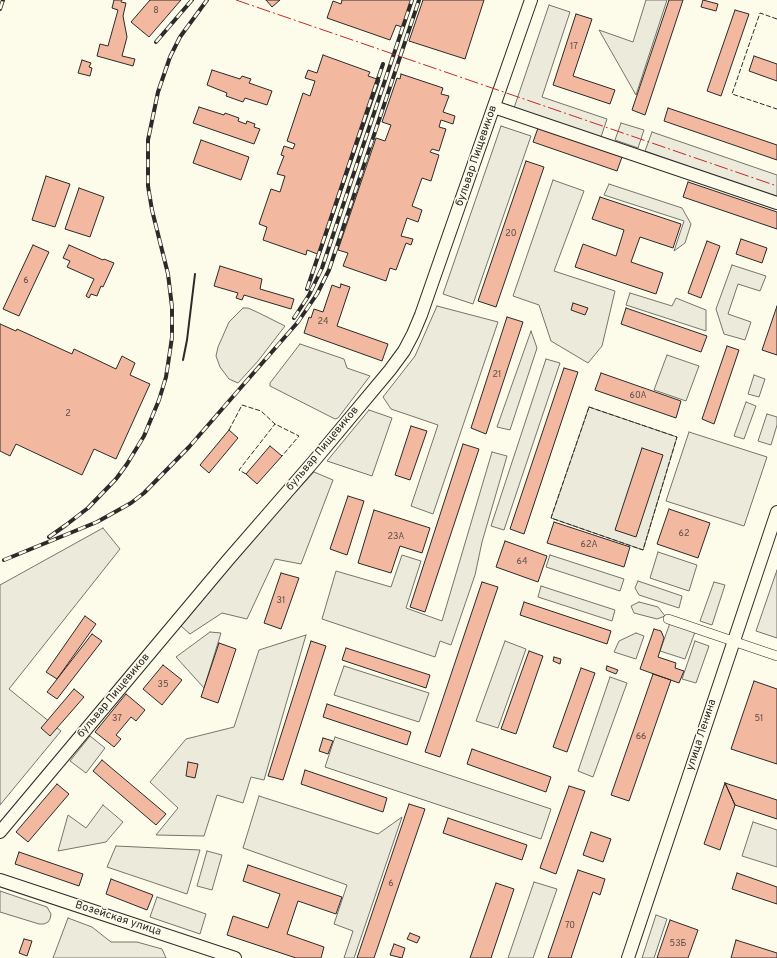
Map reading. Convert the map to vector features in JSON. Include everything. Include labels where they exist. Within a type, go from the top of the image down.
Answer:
[{"type":"main road","name":"бульвар Пищевиков","points":[[0,832],[228,560],[314,461],[404,351],[421,315],[531,0]]},
{"type":"main road","points":[[494,107],[777,203]]},
{"type":"main road","name":"улица Ленина","points":[[628,958],[777,512]]},
{"type":"main road","name":"Возейская улица","points":[[0,880],[235,958]]},
{"type":"street","points":[[668,619],[777,656]]},
{"type":"shaded area","points":[[646,0],[667,0],[636,95],[599,30],[633,42]]},
{"type":"shaded area","points":[[549,5],[570,12],[542,97],[607,119],[601,137],[514,108]]},
{"type":"shaded area","points":[[621,123],[644,130],[638,148],[615,140]]},
{"type":"shaded area","points":[[501,126],[531,136],[473,304],[443,294]]},
{"type":"shaded area","points":[[652,132],[777,175],[777,198],[645,151]]},
{"type":"shaded area","points":[[553,180],[584,191],[554,271],[615,291],[602,346],[588,363],[551,341],[539,305],[513,296]]},
{"type":"shaded area","points":[[609,184],[682,208],[691,224],[685,243],[674,251],[684,221],[604,195]]},
{"type":"shaded area","points":[[732,265],[766,276],[760,291],[738,284],[728,314],[751,322],[745,340],[724,334],[716,309]]},
{"type":"shaded area","points":[[630,293],[672,306],[676,298],[706,310],[706,331],[626,305]]},
{"type":"shaded area","points":[[437,306],[498,322],[433,514],[411,506],[438,425],[391,409],[383,397],[415,356]]},
{"type":"shaded area","points":[[243,308],[248,308],[285,326],[258,361],[238,383],[229,379],[220,367],[216,356],[218,347],[229,322]]},
{"type":"shaded area","points":[[531,331],[537,348],[510,430],[497,427]]},
{"type":"shaded area","points":[[300,344],[344,359],[347,368],[370,376],[338,418],[335,419],[270,386],[270,383]]},
{"type":"shaded area","points":[[667,355],[699,366],[686,401],[654,390]]},
{"type":"shaded area","points":[[546,359],[560,363],[504,530],[491,526]]},
{"type":"shaded area","points":[[754,375],[765,379],[759,397],[748,394]]},
{"type":"shaded area","points":[[746,402],[756,406],[744,439],[734,436]]},
{"type":"shaded area","points":[[589,407],[677,437],[643,550],[551,518]]},
{"type":"shaded area","points":[[369,410],[392,418],[372,476],[327,461]]},
{"type":"shaded area","points":[[767,414],[777,417],[777,425],[771,445],[758,441]]},
{"type":"shaded area","points":[[689,432],[767,457],[744,526],[666,501]]},
{"type":"shaded area","points":[[492,452],[507,456],[482,542],[475,575],[451,645],[440,641],[435,657],[322,619],[336,571],[391,587],[402,555],[421,561],[406,608],[442,621]]},
{"type":"shaded area","points":[[314,472],[333,480],[301,564],[275,559],[247,619],[222,613],[190,634],[181,626],[259,532]]},
{"type":"shaded area","points":[[103,528],[120,549],[9,689],[61,731],[0,805],[0,585]]},
{"type":"shaded area","points":[[658,552],[697,565],[689,591],[650,578]]},
{"type":"shaded area","points":[[550,555],[624,579],[620,591],[546,567]]},
{"type":"shaded area","points":[[777,570],[777,638],[756,631]]},
{"type":"shaded area","points":[[638,581],[682,596],[679,608],[639,595],[635,588]]},
{"type":"shaded area","points":[[714,582],[725,585],[712,625],[700,621]]},
{"type":"shaded area","points":[[541,586],[615,610],[612,621],[538,597]]},
{"type":"shaded area","points":[[639,602],[658,607],[665,616],[657,619],[634,613],[631,606]]},
{"type":"shaded area","points":[[670,623],[695,632],[685,659],[660,651]]},
{"type":"shaded area","points":[[210,632],[221,633],[204,688],[176,657]]},
{"type":"shaded area","points":[[636,633],[644,636],[636,659],[614,652],[619,641]]},
{"type":"shaded area","points":[[306,635],[264,780],[251,777],[243,803],[217,795],[204,836],[156,835],[178,808],[150,782],[186,739],[234,727],[259,650]]},
{"type":"shaded area","points":[[505,641],[526,649],[498,728],[476,721]]},
{"type":"shaded area","points":[[695,641],[709,646],[696,683],[682,679]]},
{"type":"shaded area","points":[[344,666],[429,693],[419,722],[334,695]]},
{"type":"shaded area","points":[[610,677],[627,683],[593,777],[578,771]]},
{"type":"shaded area","points":[[90,736],[105,748],[86,773],[70,761]]},
{"type":"shaded area","points":[[335,737],[551,809],[541,839],[325,767]]},
{"type":"shaded area","points":[[259,796],[378,834],[402,817],[354,958],[344,958],[353,931],[334,924],[347,885],[243,848]]},
{"type":"shaded area","points":[[103,805],[123,822],[106,842],[58,851],[68,815],[86,828]]},
{"type":"shaded area","points":[[753,822],[777,830],[777,867],[742,856]]},
{"type":"shaded area","points":[[116,846],[200,850],[187,894],[107,867]]},
{"type":"shaded area","points":[[207,851],[222,855],[212,890],[197,886]]},
{"type":"shaded area","points":[[534,882],[557,889],[533,958],[508,958]]},
{"type":"shaded area","points":[[0,891],[47,907],[51,914],[50,919],[44,924],[39,924],[0,912]]},
{"type":"shaded area","points":[[157,897],[206,914],[200,934],[150,917]]},
{"type":"shaded area","points":[[656,915],[667,919],[654,958],[642,958]]},
{"type":"shaded area","points":[[68,918],[92,927],[111,942],[137,942],[162,949],[166,958],[53,958]]},
{"type":"building","points":[[114,0],[122,0],[121,2],[126,3],[123,16],[127,37],[122,56],[135,59],[133,66],[97,56],[100,44],[108,46],[118,10],[112,8]]},
{"type":"building","points":[[150,0],[181,0],[149,37],[131,22]]},
{"type":"building","points":[[266,0],[280,0],[272,7]]},
{"type":"building","points":[[342,0],[411,0],[402,27],[396,25],[390,40],[327,18],[333,1],[341,4]]},
{"type":"building","points":[[423,0],[484,0],[465,59],[409,41]]},
{"type":"building","points":[[669,0],[683,0],[645,115],[632,110]]},
{"type":"building","points":[[703,0],[718,4],[716,11],[701,7]]},
{"type":"building","points":[[735,10],[749,14],[721,96],[707,91]]},
{"type":"building","points":[[576,14],[592,19],[573,76],[615,90],[610,104],[553,85]]},
{"type":"building","points":[[323,55],[370,72],[368,76],[380,80],[320,255],[307,250],[306,255],[263,240],[267,227],[259,224],[271,189],[280,192],[285,176],[277,174],[284,156],[281,155],[284,146],[293,149],[295,144],[287,141],[303,93],[310,96],[315,81],[305,78],[308,70],[317,73]]},
{"type":"building","points":[[754,56],[777,64],[777,81],[749,71]]},
{"type":"building","points":[[82,60],[91,63],[89,67],[92,68],[90,76],[78,73]]},
{"type":"building","points":[[212,70],[240,79],[242,76],[251,79],[249,83],[272,91],[267,105],[245,98],[243,102],[226,96],[227,93],[207,85]]},
{"type":"building","points":[[401,74],[443,88],[441,94],[449,96],[443,112],[455,116],[453,124],[441,120],[439,127],[446,129],[439,151],[432,149],[430,152],[439,155],[431,181],[422,178],[412,206],[422,210],[418,222],[407,218],[401,236],[413,239],[411,245],[406,243],[396,270],[390,268],[386,281],[343,266],[348,253],[338,250],[376,138],[385,141],[391,125],[382,122],[397,78],[400,79]]},
{"type":"building","points":[[199,107],[239,118],[238,121],[246,124],[247,121],[255,124],[254,127],[260,129],[254,144],[193,123]]},
{"type":"building","points":[[668,108],[777,145],[777,160],[664,121]]},
{"type":"building","points":[[538,128],[622,157],[617,171],[533,142]]},
{"type":"building","points":[[201,140],[249,157],[241,180],[193,163]]},
{"type":"building","points":[[526,161],[544,167],[496,307],[478,301]]},
{"type":"building","points":[[46,176],[70,184],[55,227],[32,220]]},
{"type":"building","points":[[688,182],[777,212],[777,229],[683,197]]},
{"type":"building","points":[[79,188],[104,197],[90,237],[65,229]]},
{"type":"building","points":[[600,197],[681,224],[673,248],[640,237],[631,262],[663,273],[656,294],[575,267],[583,244],[616,256],[624,230],[592,219]]},
{"type":"building","points":[[741,239],[767,248],[762,263],[736,254]]},
{"type":"building","points":[[707,241],[720,246],[701,298],[688,293]]},
{"type":"building","points":[[33,245],[49,252],[19,316],[3,309]]},
{"type":"building","points":[[69,245],[103,260],[104,259],[114,263],[103,287],[101,286],[97,296],[91,294],[89,298],[86,296],[94,279],[67,267],[70,261],[63,258]]},
{"type":"building","points":[[220,266],[262,279],[260,289],[294,299],[291,309],[244,295],[242,300],[236,298],[238,293],[214,286]]},
{"type":"building","points":[[341,284],[350,287],[337,326],[388,344],[382,361],[304,333],[309,317],[311,318],[314,309],[323,312],[332,285],[340,288]]},
{"type":"building","points":[[573,303],[588,308],[585,315],[571,310]]},
{"type":"building","points":[[777,306],[777,355],[762,350]]},
{"type":"building","points":[[626,308],[707,336],[701,352],[621,324]]},
{"type":"building","points":[[507,317],[523,322],[486,434],[471,428]]},
{"type":"building","points":[[0,324],[16,331],[17,329],[72,354],[74,349],[116,369],[122,356],[135,363],[130,375],[150,384],[116,459],[94,449],[82,475],[16,444],[10,456],[0,451]]},
{"type":"building","points":[[727,346],[739,350],[714,424],[702,419]]},
{"type":"building","points":[[564,368],[578,372],[524,534],[510,529]]},
{"type":"building","points":[[601,373],[681,401],[676,418],[595,390]]},
{"type":"building","points":[[411,426],[427,431],[410,480],[395,475]]},
{"type":"building","points":[[229,430],[238,438],[209,473],[200,465]]},
{"type":"building","points":[[463,444],[479,449],[425,612],[410,607]]},
{"type":"building","points":[[270,446],[282,456],[257,484],[246,474]]},
{"type":"building","points":[[642,448],[663,455],[636,537],[615,530]]},
{"type":"building","points":[[348,496],[364,501],[347,555],[330,549]]},
{"type":"building","points":[[669,509],[710,523],[698,558],[657,544]]},
{"type":"building","points":[[374,510],[430,528],[422,553],[400,546],[391,573],[358,563]]},
{"type":"building","points":[[554,522],[630,547],[624,567],[547,543]]},
{"type":"building","points":[[505,541],[547,556],[538,582],[496,567]]},
{"type":"building","points":[[281,573],[299,578],[281,629],[264,623]]},
{"type":"building","points":[[482,582],[498,587],[440,757],[425,752]]},
{"type":"building","points":[[524,602],[611,631],[607,644],[520,615]]},
{"type":"building","points":[[85,616],[96,624],[57,679],[46,672]]},
{"type":"building","points":[[654,629],[661,631],[664,638],[658,657],[676,663],[675,668],[684,671],[679,683],[640,669]]},
{"type":"building","points":[[92,634],[102,641],[57,699],[47,692]]},
{"type":"building","points":[[311,641],[326,646],[283,780],[268,776]]},
{"type":"building","points":[[219,643],[236,649],[218,703],[201,697]]},
{"type":"building","points":[[346,648],[430,675],[426,688],[342,660]]},
{"type":"building","points":[[529,651],[543,656],[516,734],[501,729]]},
{"type":"building","points":[[554,657],[561,659],[560,664],[553,661]]},
{"type":"building","points":[[163,665],[182,680],[162,705],[143,689]]},
{"type":"building","points":[[607,666],[618,670],[616,674],[606,670]]},
{"type":"building","points":[[581,668],[595,673],[567,752],[553,747]]},
{"type":"building","points":[[653,674],[671,680],[629,801],[611,795]]},
{"type":"building","points":[[754,681],[777,689],[777,764],[731,749]]},
{"type":"building","points":[[74,689],[84,697],[50,736],[41,728]]},
{"type":"building","points":[[126,694],[145,710],[136,721],[131,717],[116,735],[121,739],[114,747],[95,732]]},
{"type":"building","points":[[327,704],[411,732],[407,745],[323,717]]},
{"type":"building","points":[[323,738],[333,741],[328,754],[319,751]]},
{"type":"building","points":[[472,749],[551,777],[546,792],[467,764]]},
{"type":"building","points":[[102,760],[166,814],[156,825],[93,771]]},
{"type":"building","points":[[188,762],[198,764],[195,778],[186,776]]},
{"type":"building","points":[[305,770],[387,798],[383,812],[301,784]]},
{"type":"building","points":[[725,783],[777,800],[777,819],[735,805]]},
{"type":"building","points":[[725,783],[735,805],[720,850],[704,844]]},
{"type":"building","points":[[57,784],[69,794],[28,842],[16,832]]},
{"type":"building","points":[[569,786],[585,791],[556,874],[540,868]]},
{"type":"building","points":[[409,804],[425,809],[374,958],[357,958]]},
{"type":"building","points":[[448,818],[527,845],[522,860],[443,833]]},
{"type":"building","points":[[591,832],[611,839],[603,862],[583,855]]},
{"type":"building","points":[[19,852],[83,874],[79,886],[15,864]]},
{"type":"building","points":[[248,865],[342,897],[336,914],[298,901],[287,934],[324,947],[321,958],[296,958],[227,935],[233,916],[268,928],[280,894],[243,881]]},
{"type":"building","points":[[578,870],[605,879],[600,895],[593,892],[571,958],[548,958]]},
{"type":"building","points":[[737,873],[777,887],[777,904],[732,889]]},
{"type":"building","points":[[111,879],[153,895],[147,910],[106,894]]},
{"type":"building","points":[[496,883],[514,889],[491,958],[470,958]]},
{"type":"building","points":[[670,920],[698,930],[688,958],[657,958]]},
{"type":"building","points":[[410,933],[420,937],[417,943],[407,939]]},
{"type":"building","points":[[24,939],[32,941],[27,956],[19,953]]},
{"type":"building","points":[[736,940],[777,953],[777,958],[731,958]]},
{"type":"building","points":[[394,944],[405,948],[402,958],[390,955]]},
{"type":"railway","points":[[0,9],[3,0]]},
{"type":"railway","points":[[156,42],[192,0]]},
{"type":"railway","points":[[49,537],[88,508],[116,479],[127,464],[144,436],[159,400],[166,377],[172,337],[172,307],[168,274],[152,210],[148,186],[148,140],[158,92],[170,57],[180,37],[207,0]]},
{"type":"railway","points":[[294,318],[309,295],[322,268],[412,0]]},
{"type":"railway","points":[[4,560],[97,522],[131,503],[144,493],[189,447],[298,322],[317,294],[329,270],[419,0]]},
{"type":"railway","points":[[307,289],[383,64]]},
{"type":"fence","points":[[777,19],[760,13],[732,94],[777,109]]},
{"type":"fence","points":[[229,430],[242,405],[261,411],[275,424],[299,436],[282,456]]},
{"type":"fence","points":[[589,407],[677,437],[643,550],[551,518],[589,407]]},
{"type":"fence","points":[[246,474],[239,470],[275,424]]},
{"type":"wall","points":[[183,360],[195,274]]},
{"type":"power","points":[[236,0],[777,186]]}]
